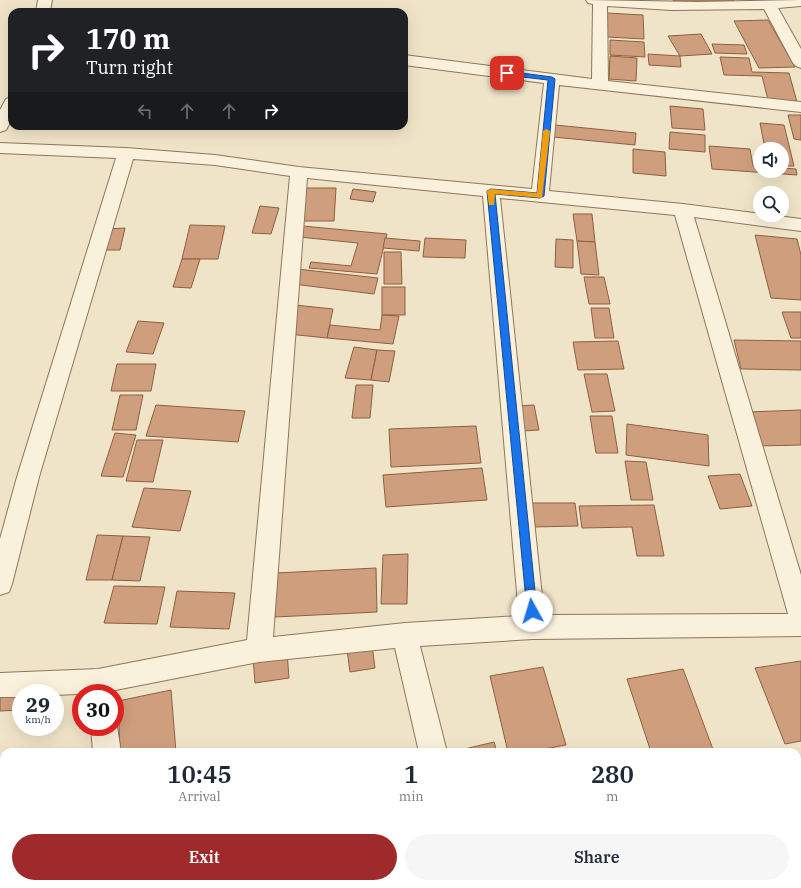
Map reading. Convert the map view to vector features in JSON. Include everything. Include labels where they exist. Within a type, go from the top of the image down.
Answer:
[{"type":"street","points":[[600,84],[596,0],[655,2],[686,6],[801,2]]},
{"type":"street","points":[[769,4],[801,63]]},
{"type":"street","points":[[408,61],[552,79],[801,107]]},
{"type":"street","points":[[540,196],[552,79]]},
{"type":"street","points":[[0,127],[8,110]]},
{"type":"street","points":[[0,148],[126,153],[215,160],[299,172],[683,210],[801,225]]},
{"type":"street","points":[[0,584],[28,477],[126,153]]},
{"type":"street","points":[[260,650],[299,172]]},
{"type":"street","points":[[491,191],[533,627]]},
{"type":"street","points":[[683,210],[801,617]]},
{"type":"street","points":[[112,684],[260,650],[405,635],[533,627],[801,625]]},
{"type":"street","points":[[405,635],[432,748]]},
{"type":"street","points":[[0,685],[72,686]]},
{"type":"street","points":[[105,736],[107,748]]},
{"type":"building","points":[[673,0],[733,0],[736,3],[674,3]]},
{"type":"building","points":[[607,13],[643,15],[644,39],[607,37]]},
{"type":"building","points":[[768,20],[795,67],[759,68],[734,21]]},
{"type":"building","points":[[701,34],[712,54],[680,56],[668,36]]},
{"type":"building","points":[[610,40],[644,42],[645,57],[610,55]]},
{"type":"building","points":[[712,44],[744,45],[747,54],[715,53]]},
{"type":"building","points":[[648,54],[680,56],[681,67],[649,65]]},
{"type":"building","points":[[610,56],[637,58],[636,81],[609,79]]},
{"type":"building","points":[[720,57],[749,58],[752,72],[789,73],[797,102],[768,100],[762,76],[724,75]]},
{"type":"building","points":[[670,106],[703,109],[705,130],[672,128]]},
{"type":"building","points":[[788,115],[801,115],[801,140],[794,139]]},
{"type":"building","points":[[760,123],[784,125],[788,142],[764,142]]},
{"type":"building","points":[[555,125],[636,133],[635,145],[553,137]]},
{"type":"building","points":[[670,132],[705,135],[705,152],[669,149]]},
{"type":"building","points":[[709,146],[750,149],[753,172],[712,169]]},
{"type":"building","points":[[789,146],[794,166],[789,166]]},
{"type":"building","points":[[633,149],[665,152],[666,176],[633,173]]},
{"type":"building","points":[[789,168],[796,169],[797,175],[789,174]]},
{"type":"building","points":[[305,188],[336,188],[334,221],[302,221]]},
{"type":"building","points":[[353,189],[376,192],[373,202],[350,199]]},
{"type":"building","points":[[260,206],[279,208],[271,234],[252,233]]},
{"type":"building","points":[[573,214],[592,214],[595,242],[577,241]]},
{"type":"building","points":[[190,225],[225,226],[218,259],[182,259]]},
{"type":"building","points":[[303,226],[387,234],[377,274],[309,268],[311,262],[351,266],[358,243],[299,237]]},
{"type":"building","points":[[125,228],[120,250],[101,250],[106,229]]},
{"type":"building","points":[[755,235],[797,239],[801,255],[801,300],[771,298]]},
{"type":"building","points":[[385,238],[420,241],[419,251],[383,248]]},
{"type":"building","points":[[425,238],[466,240],[465,258],[423,257]]},
{"type":"building","points":[[556,239],[573,240],[573,268],[555,267]]},
{"type":"building","points":[[577,241],[595,242],[599,275],[581,274]]},
{"type":"building","points":[[384,252],[401,252],[402,284],[384,284]]},
{"type":"building","points":[[182,259],[200,259],[191,288],[173,287]]},
{"type":"building","points":[[297,269],[378,278],[374,294],[293,284]]},
{"type":"building","points":[[584,277],[604,277],[610,304],[589,304]]},
{"type":"building","points":[[382,287],[405,287],[405,315],[382,315]]},
{"type":"building","points":[[295,305],[333,309],[327,338],[288,334]]},
{"type":"building","points":[[591,308],[609,308],[614,338],[595,338]]},
{"type":"building","points":[[782,312],[801,312],[801,338],[791,338]]},
{"type":"building","points":[[382,315],[399,316],[393,344],[327,338],[330,325],[380,330]]},
{"type":"building","points":[[138,321],[164,323],[153,354],[126,352]]},
{"type":"building","points":[[734,340],[801,341],[801,370],[741,369]]},
{"type":"building","points":[[618,341],[624,369],[578,370],[573,342]]},
{"type":"building","points":[[354,347],[377,350],[371,380],[345,378]]},
{"type":"building","points":[[377,350],[395,351],[389,382],[371,380]]},
{"type":"building","points":[[117,364],[156,364],[151,391],[111,391]]},
{"type":"building","points":[[584,374],[607,374],[615,411],[592,412]]},
{"type":"building","points":[[356,385],[373,385],[370,418],[352,418]]},
{"type":"building","points":[[120,395],[143,395],[136,430],[112,430]]},
{"type":"building","points":[[156,405],[245,411],[238,442],[146,436]]},
{"type":"building","points":[[534,405],[539,430],[523,431],[517,406]]},
{"type":"building","points":[[801,410],[801,445],[759,446],[748,412]]},
{"type":"building","points":[[590,416],[612,416],[618,453],[596,453]]},
{"type":"building","points":[[627,424],[708,435],[709,466],[626,455]]},
{"type":"building","points":[[476,426],[481,463],[391,467],[389,429]]},
{"type":"building","points":[[115,433],[136,435],[123,477],[101,476]]},
{"type":"building","points":[[137,440],[163,440],[153,482],[126,481]]},
{"type":"building","points":[[625,461],[646,462],[653,500],[631,500]]},
{"type":"building","points":[[482,468],[487,500],[386,507],[383,475]]},
{"type":"building","points":[[740,474],[752,506],[720,509],[708,476]]},
{"type":"building","points":[[144,488],[191,491],[180,531],[132,527]]},
{"type":"building","points":[[529,503],[575,503],[578,526],[532,527]]},
{"type":"building","points":[[654,505],[664,556],[637,556],[632,527],[582,528],[579,506]]},
{"type":"building","points":[[97,535],[123,536],[112,580],[86,580]]},
{"type":"building","points":[[123,536],[150,537],[140,581],[112,580]]},
{"type":"building","points":[[408,554],[407,604],[381,604],[383,555]]},
{"type":"building","points":[[376,568],[377,612],[275,617],[276,573]]},
{"type":"building","points":[[114,586],[165,587],[157,624],[104,623]]},
{"type":"building","points":[[177,591],[235,593],[229,629],[170,627]]},
{"type":"building","points":[[372,645],[375,668],[350,672],[347,649]]},
{"type":"building","points":[[287,652],[289,678],[255,683],[253,657]]},
{"type":"building","points":[[801,661],[801,741],[785,744],[755,668]]},
{"type":"building","points":[[543,667],[566,745],[550,748],[507,748],[490,676]]},
{"type":"building","points":[[683,669],[713,748],[650,748],[627,679]]},
{"type":"building","points":[[171,690],[176,748],[120,748],[119,736],[124,736],[124,700]]},
{"type":"building","points":[[0,692],[12,692],[12,710],[0,711]]},
{"type":"building","points":[[494,742],[496,748],[469,748]]},
{"type":"slow traffic","points":[[492,203],[491,191],[540,196],[546,131]]},
{"type":"route","points":[[507,73],[552,79],[540,196],[491,191],[532,611]]}]
